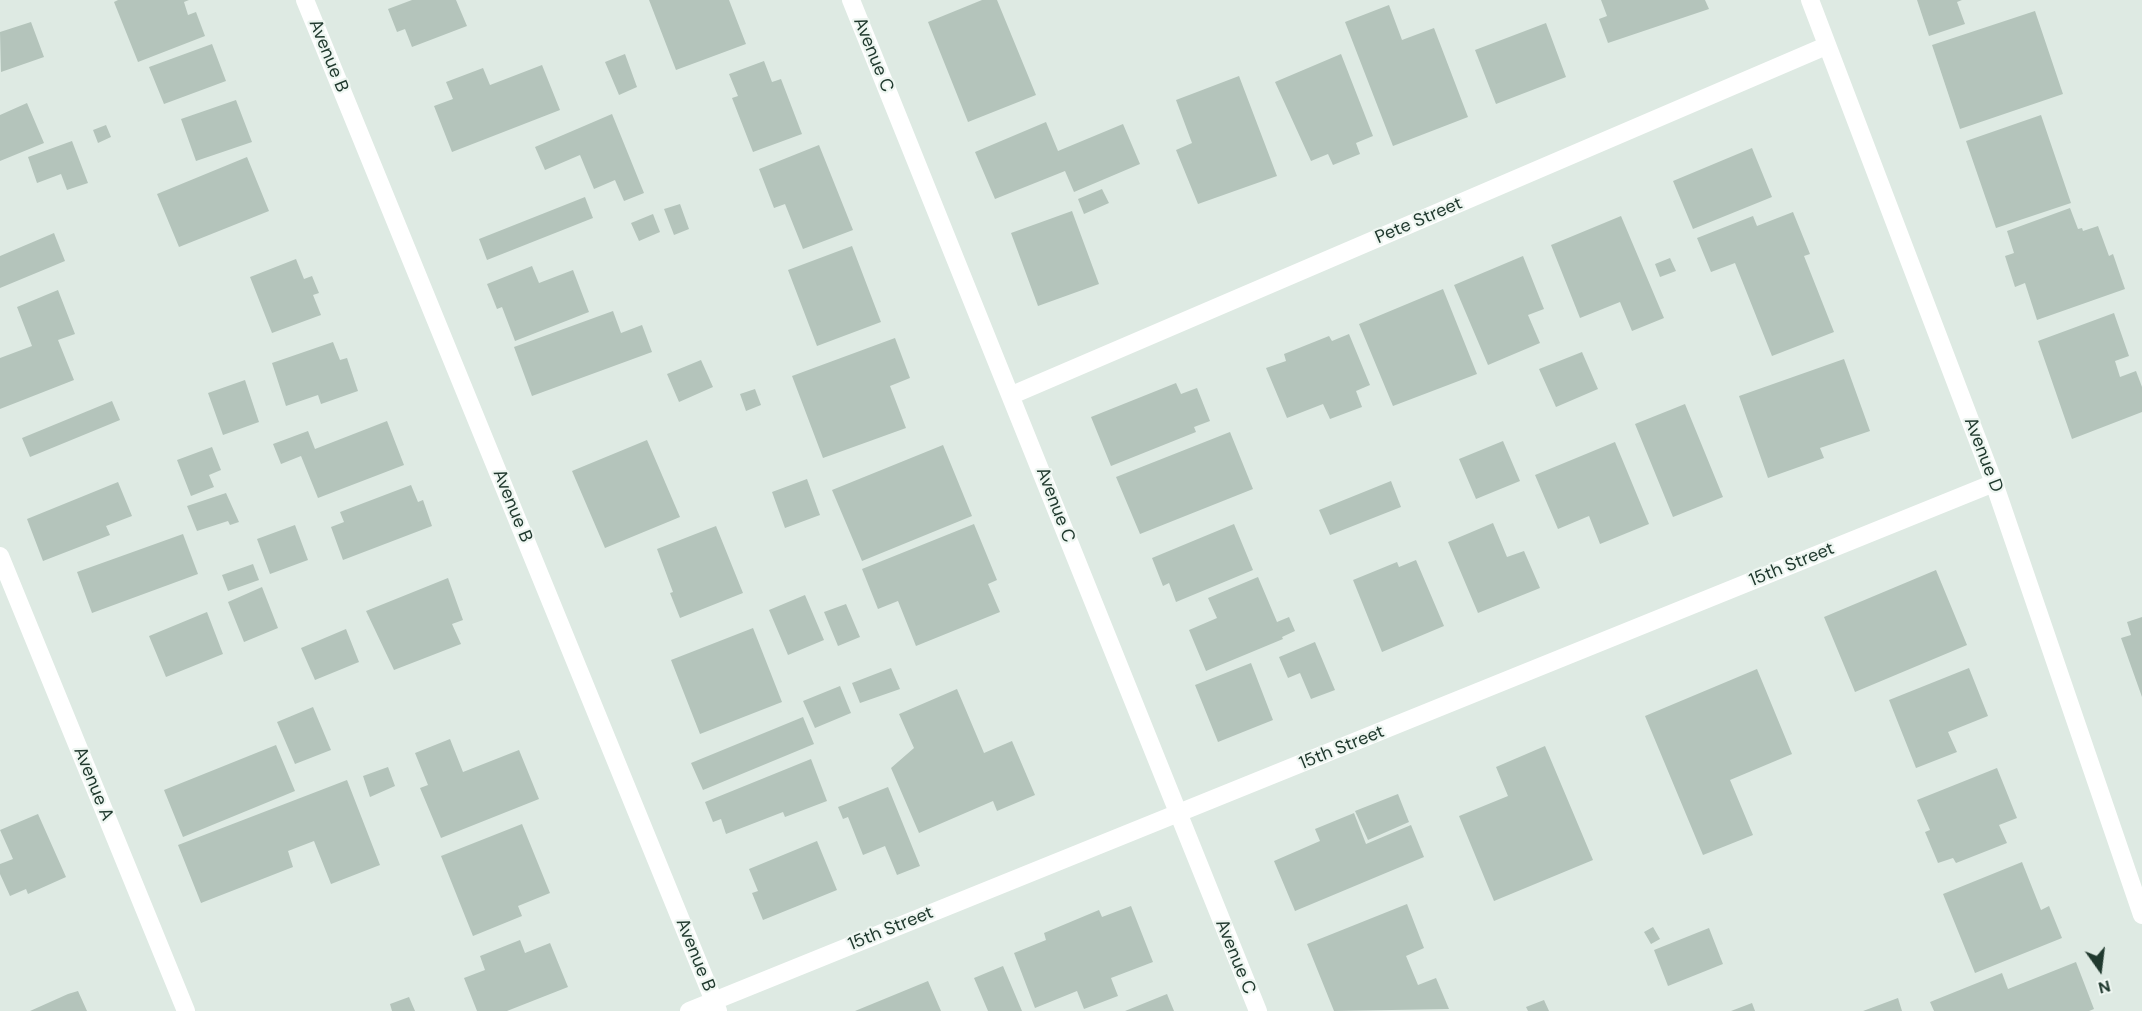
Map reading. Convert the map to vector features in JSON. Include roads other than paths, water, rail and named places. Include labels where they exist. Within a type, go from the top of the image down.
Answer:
[{"type":"street","name":"Avenue B","points":[[305,0],[716,1006]]},
{"type":"street","name":"Avenue C","points":[[851,0],[1012,395],[1176,815],[1258,1011]]},
{"type":"street","name":"Avenue D","points":[[1810,0],[1994,483],[2142,915]]},
{"type":"street","name":"Pete Street","points":[[1012,395],[1826,46]]},
{"type":"street","name":"15th Street","points":[[689,1011],[716,1006],[1176,815],[1994,483]]},
{"type":"street","name":"Avenue A","points":[[0,556],[186,1011]]}]
